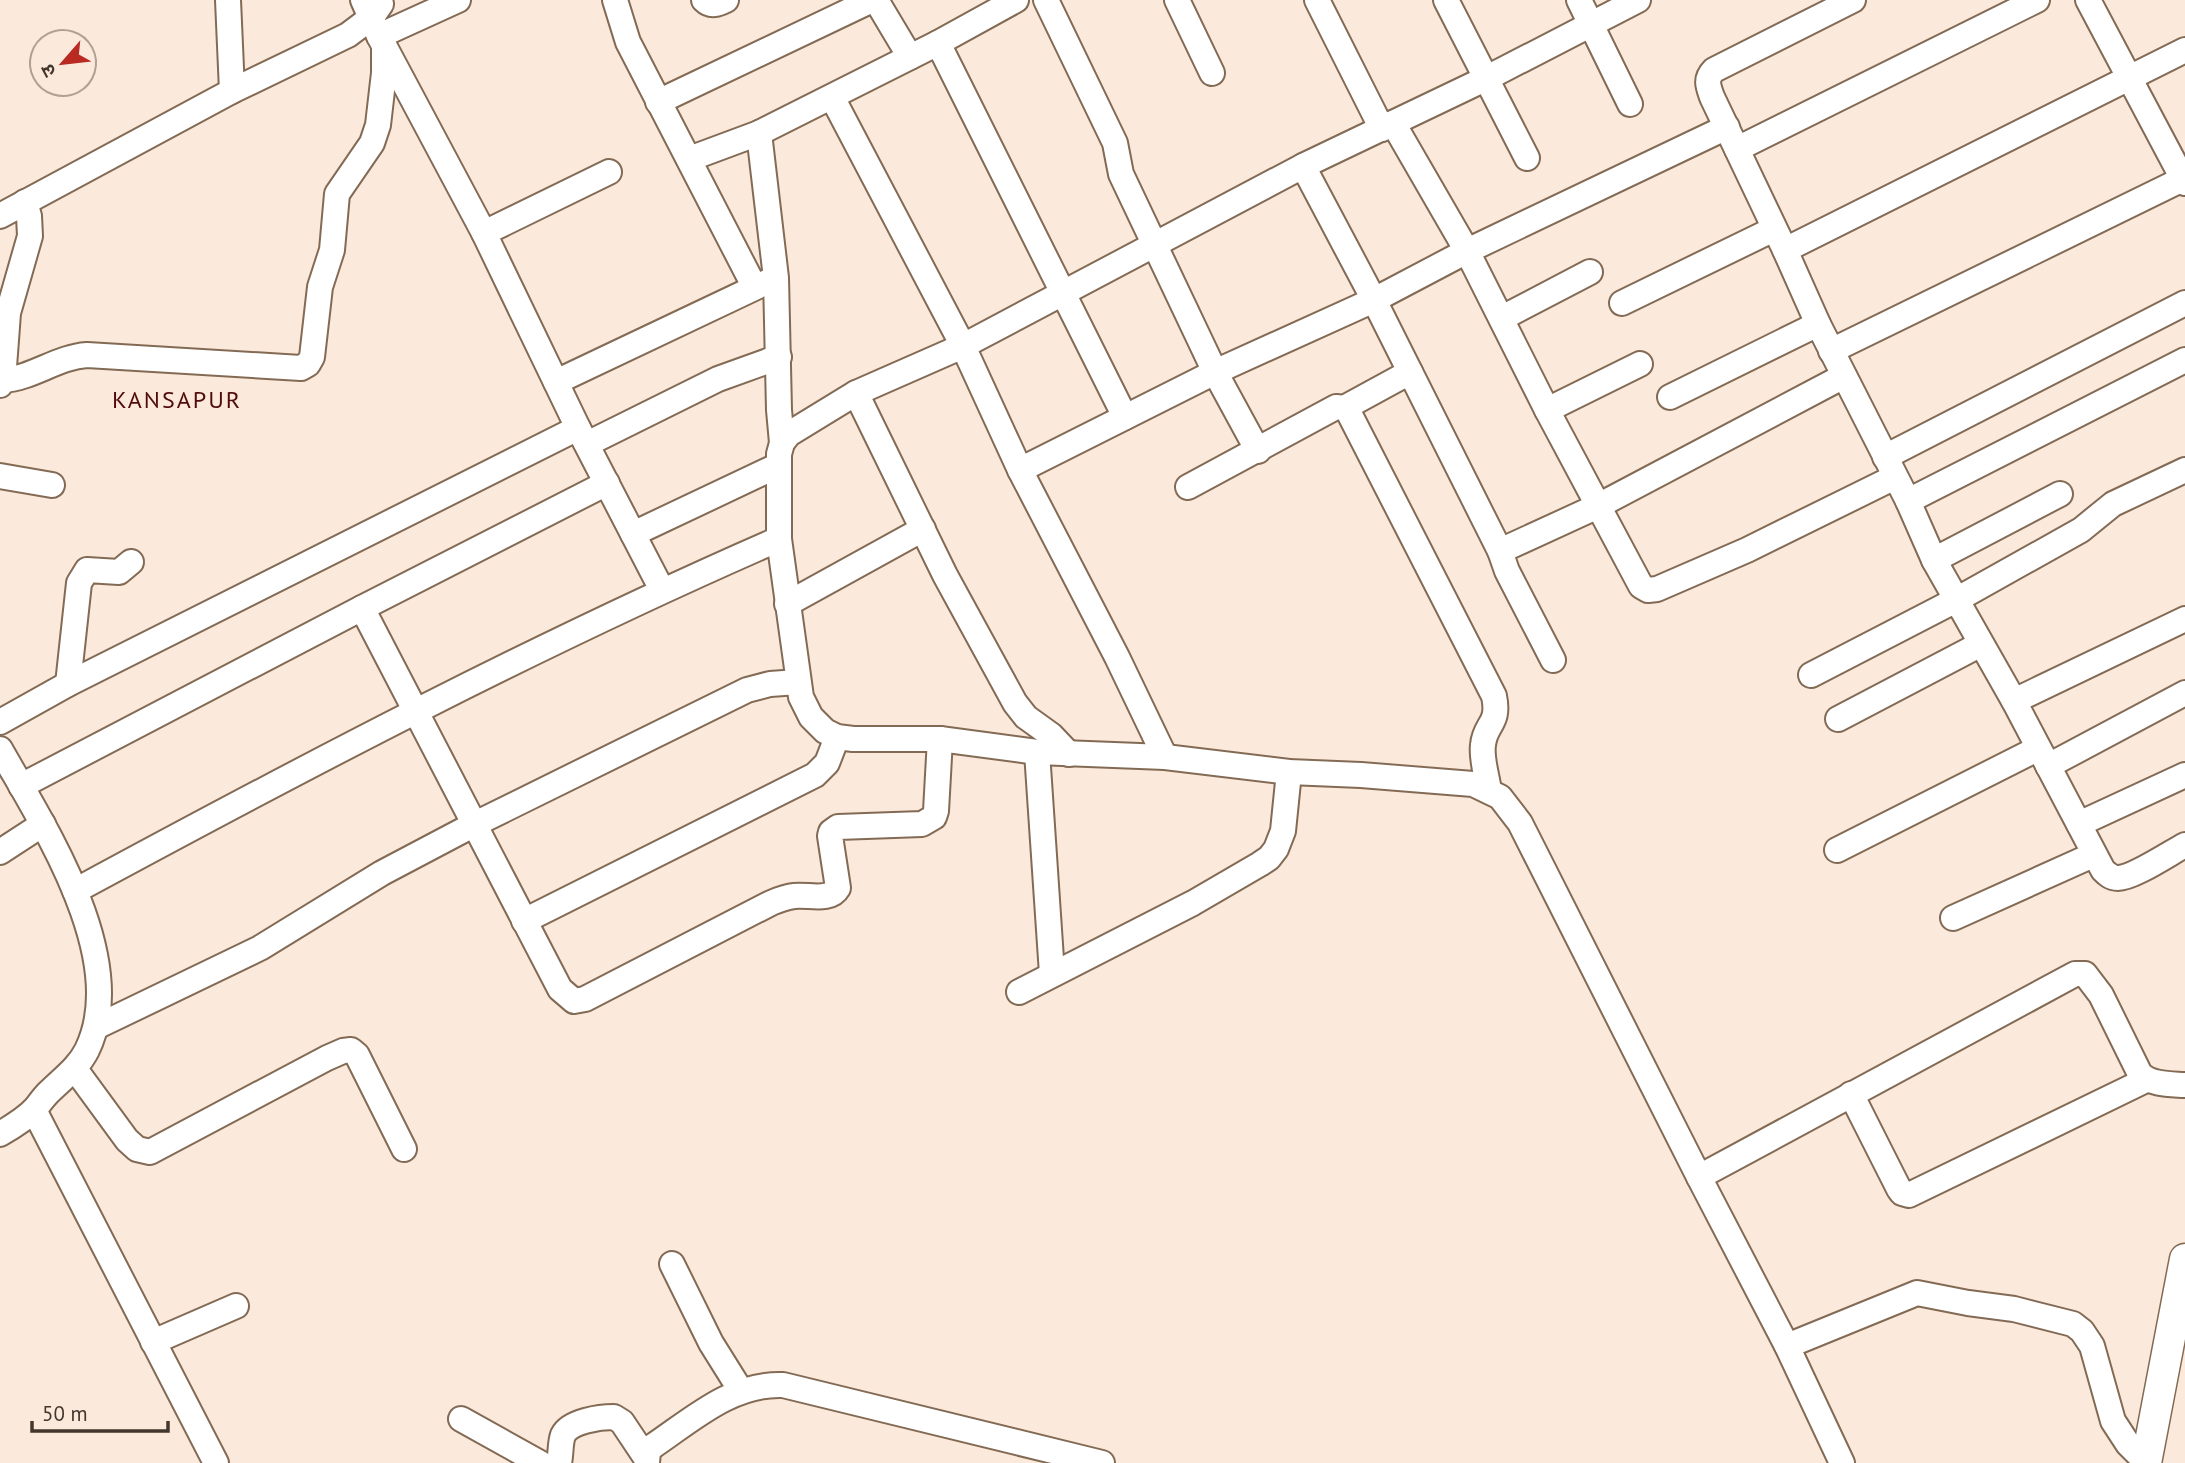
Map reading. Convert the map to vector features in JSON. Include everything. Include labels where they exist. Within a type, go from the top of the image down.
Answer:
[{"type":"main road","points":[[2146,1463],[2185,1259]]},
{"type":"street","points":[[228,0],[232,91]]},
{"type":"street","points":[[0,216],[232,91],[376,19],[458,0]]},
{"type":"street","points":[[615,0],[628,42],[658,102],[765,282]]},
{"type":"street","points":[[704,0],[708,4],[716,5],[726,0]]},
{"type":"street","points":[[658,102],[874,0],[910,57]]},
{"type":"street","points":[[1046,0],[1115,143],[1121,174],[1215,372],[1258,451]]},
{"type":"street","points":[[1177,0],[1212,72]]},
{"type":"street","points":[[1317,0],[1387,126],[1467,251],[1634,577],[1648,590],[1657,589],[1747,550],[2185,303]]},
{"type":"street","points":[[1446,0],[1527,158]]},
{"type":"street","points":[[1579,0],[1630,104]]},
{"type":"street","points":[[633,534],[781,454],[789,434],[856,393],[963,346],[1303,166],[1487,78],[1638,0]]},
{"type":"street","points":[[1853,0],[1714,70],[1707,80],[1712,97],[1818,324],[1908,501],[1934,560],[2014,701],[2093,855],[2109,876],[2118,878],[2129,875],[2185,845]]},
{"type":"street","points":[[1020,470],[1215,372],[1374,300],[1467,251],[1732,138],[2037,0]]},
{"type":"street","points":[[1831,351],[2184,180],[2088,0]]},
{"type":"street","points":[[690,159],[760,134],[937,43],[1008,2]]},
{"type":"street","points":[[376,19],[662,590]]},
{"type":"street","points":[[26,202],[30,236],[8,313],[1,383],[19,379],[72,357],[87,355],[301,368],[308,364],[312,357],[320,287],[332,250],[337,194],[372,143],[381,115],[384,73],[376,19]]},
{"type":"street","points":[[937,43],[1125,417]]},
{"type":"street","points":[[1622,303],[1780,239],[2185,50]]},
{"type":"street","points":[[832,97],[963,346],[1020,470],[1117,657],[1165,757]]},
{"type":"street","points":[[760,134],[765,282],[779,358],[779,539],[798,682],[801,697],[811,717],[825,731],[837,737],[853,739],[940,739],[1037,752],[1165,757],[1289,772],[1473,784],[1500,797],[1520,824],[1787,1346],[1842,1463]]},
{"type":"street","points":[[1303,166],[1374,300],[1553,660]]},
{"type":"street","points":[[484,233],[609,172]]},
{"type":"street","points":[[1502,318],[1590,272]]},
{"type":"street","points":[[556,382],[765,282]]},
{"type":"street","points":[[1670,397],[1818,324]]},
{"type":"street","points":[[0,722],[68,684],[583,436],[718,379],[779,358]]},
{"type":"street","points":[[1908,501],[2185,360]]},
{"type":"street","points":[[1547,410],[1640,364]]},
{"type":"street","points":[[1188,487],[1336,407],[1344,408],[1410,372]]},
{"type":"street","points":[[1500,551],[1598,506],[1844,376]]},
{"type":"street","points":[[856,393],[945,575],[1015,703],[1026,717],[1051,735],[1069,754]]},
{"type":"street","points":[[1344,408],[1352,416],[1494,696],[1494,723],[1483,742],[1489,791]]},
{"type":"street","points":[[1811,675],[2081,530],[2113,504],[2185,470]]},
{"type":"street","points":[[0,476],[52,485]]},
{"type":"street","points":[[21,786],[607,483]]},
{"type":"street","points":[[1934,560],[2060,495]]},
{"type":"street","points":[[787,604],[923,529]]},
{"type":"street","points":[[75,891],[300,769],[415,711],[662,590],[779,539]]},
{"type":"street","points":[[68,684],[81,577],[88,570],[119,572],[131,562]]},
{"type":"street","points":[[362,608],[559,989],[569,999],[578,1001],[771,902],[796,895],[831,895],[837,891],[830,836],[834,829],[922,824],[934,817],[940,739]]},
{"type":"street","points":[[2014,701],[2185,619]]},
{"type":"street","points":[[1838,719],[1981,644]]},
{"type":"street","points":[[96,1027],[260,948],[382,873],[473,825],[747,690],[770,684],[798,682]]},
{"type":"street","points":[[1837,850],[2185,694]]},
{"type":"street","points":[[524,921],[814,775],[827,763],[837,737]]},
{"type":"street","points":[[0,749],[43,824],[75,891],[92,942],[99,992],[96,1027],[75,1069],[47,1094],[34,1110],[0,1134]]},
{"type":"street","points":[[1037,752],[1052,974]]},
{"type":"street","points":[[1019,992],[1193,903],[1269,858],[1283,831],[1289,772]]},
{"type":"street","points":[[2079,824],[2185,775]]},
{"type":"street","points":[[0,852],[43,824]]},
{"type":"street","points":[[1954,918],[2093,855]]},
{"type":"street","points":[[1699,1177],[2075,974],[2081,973],[2090,979],[2101,995],[2137,1071],[2146,1080]]},
{"type":"street","points":[[75,1069],[127,1140],[137,1149],[150,1152],[327,1058],[351,1050],[404,1149]]},
{"type":"street","points":[[1851,1094],[1899,1189],[1909,1195],[2146,1080],[2185,1085]]},
{"type":"street","points":[[34,1110],[216,1463]]},
{"type":"street","points":[[672,1264],[711,1343],[741,1391]]},
{"type":"street","points":[[1787,1346],[1917,1293],[2014,1309],[2073,1324],[2082,1331],[2092,1346],[2113,1421],[2128,1444],[2146,1463]]},
{"type":"street","points":[[153,1342],[236,1306]]},
{"type":"street","points":[[646,1461],[648,1451],[653,1446],[722,1400],[741,1391],[767,1385],[783,1385],[1102,1463]]},
{"type":"street","points":[[559,1463],[564,1434],[568,1430],[576,1424],[614,1416],[622,1422],[646,1461]]},
{"type":"street","points":[[461,1419],[540,1463]]},
{"type":"district","name":"KANSAPUR","points":[[177,400]]}]
